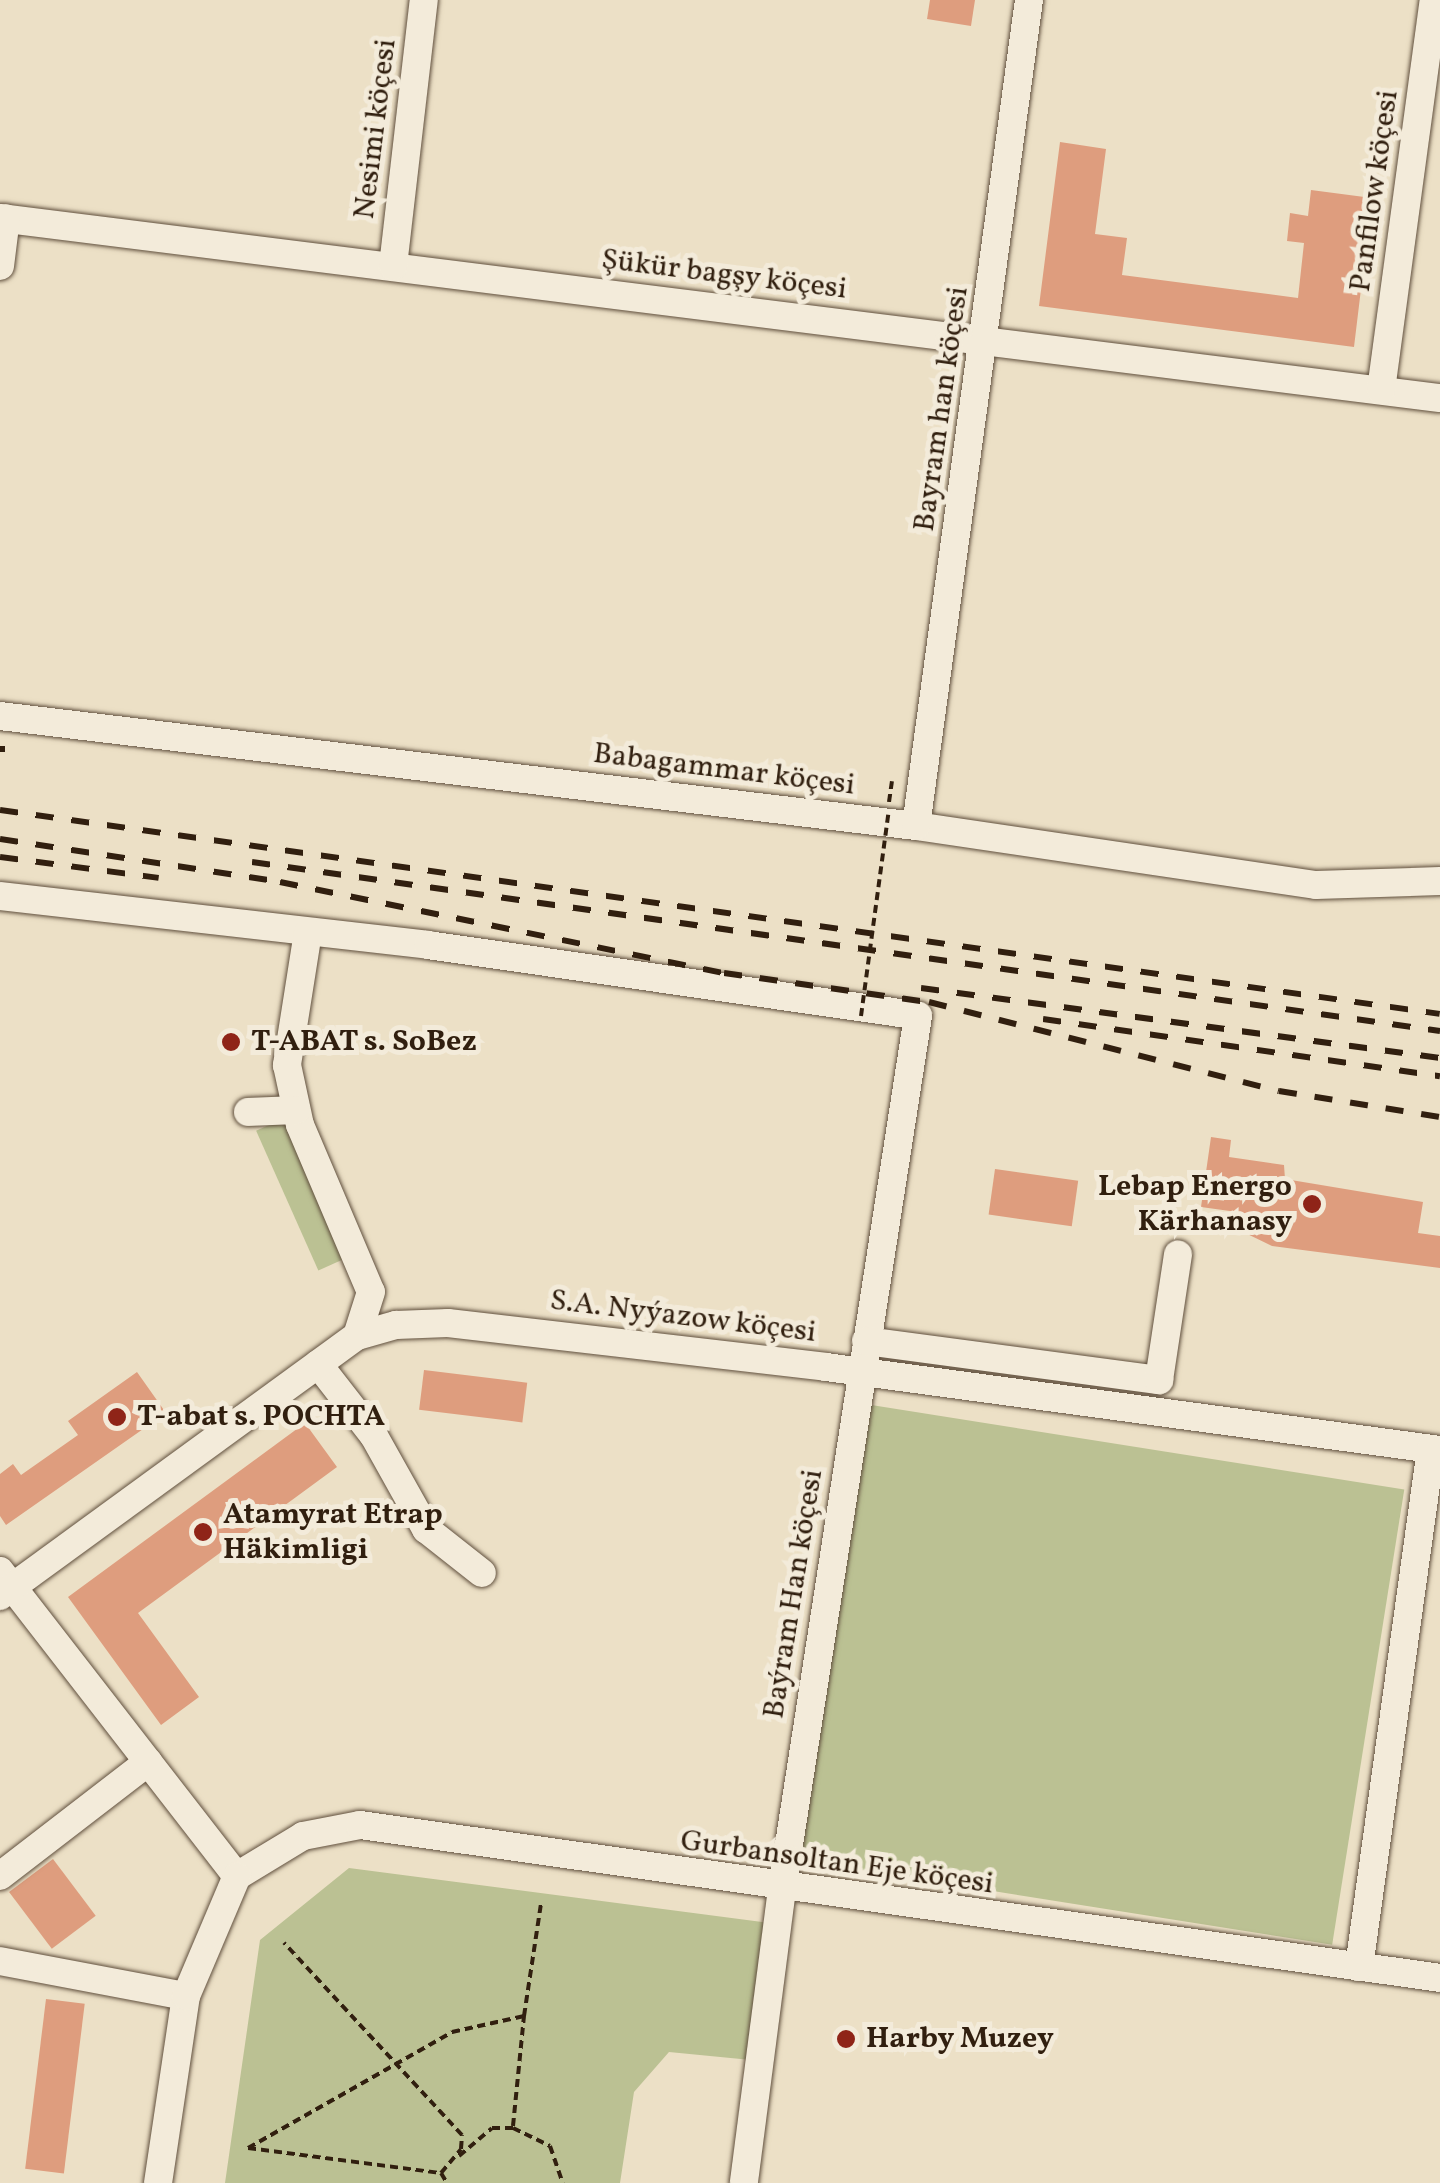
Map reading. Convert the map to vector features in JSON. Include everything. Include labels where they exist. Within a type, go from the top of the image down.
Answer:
[{"type":"street","name":"Nesimi köçesi","points":[[393,266],[424,0]]},
{"type":"street","name":"Bayram han köçesi","points":[[916,826],[1030,0]]},
{"type":"street","name":"Panfilow köçesi","points":[[1381,390],[1434,0]]},
{"type":"street","name":"Şükür bagşy köçesi","points":[[3,218],[1440,398]]},
{"type":"street","points":[[0,266],[3,218]]},
{"type":"street","name":"Babagammar köçesi","points":[[0,716],[916,826],[1316,885],[1440,881]]},
{"type":"street","points":[[0,896],[308,932],[287,1065],[296,1110],[369,1282],[370,1308],[357,1336]]},
{"type":"street","name":"Baýram Han köçesi","points":[[308,932],[918,1016],[782,1889],[744,2183]]},
{"type":"street","points":[[248,1112],[296,1110]]},
{"type":"street","points":[[866,1341],[1159,1380],[1178,1254]]},
{"type":"street","points":[[369,1282],[398,1304],[448,1323]]},
{"type":"street","name":"S.A. Nyýazow köçesi","points":[[4,1585],[357,1336],[396,1325],[448,1323],[861,1372],[1435,1449]]},
{"type":"street","points":[[318,1364],[374,1436],[426,1529],[482,1572]]},
{"type":"street","points":[[1359,1967],[1435,1449]]},
{"type":"street","points":[[4,1585],[238,1876],[186,1996],[156,2176]]},
{"type":"street","points":[[0,1876],[148,1762]]},
{"type":"street","name":"Gurbansoltan Eje köçesi","points":[[238,1876],[303,1836],[360,1825],[782,1889],[1440,1978]]},
{"type":"street","points":[[0,1961],[186,1996]]},
{"type":"path","points":[[861,1016],[888,815]]},
{"type":"path","points":[[513,2128],[541,1903]]},
{"type":"path","points":[[284,1944],[462,2136],[461,2149],[441,2173]]},
{"type":"path","points":[[448,2183],[441,2173],[248,2148],[452,2032],[524,2016]]},
{"type":"path","points":[[441,2173],[492,2128],[513,2128],[550,2146],[563,2183]]},
{"type":"green space","points":[[289,1116],[351,1256],[318,1270],[256,1131]]},
{"type":"green space","points":[[865,1404],[1404,1489],[1332,1945],[793,1859]]},
{"type":"green space","points":[[349,1868],[769,1923],[751,2060],[669,2052],[634,2092],[620,2183],[225,2183],[260,1940]]},
{"type":"building","points":[[930,0],[975,0],[971,26],[927,19]]},
{"type":"building","points":[[1060,142],[1106,149],[1095,234],[1127,238],[1122,275],[1298,298],[1304,243],[1287,241],[1290,213],[1308,216],[1311,190],[1372,198],[1354,347],[1039,306]]},
{"type":"building","name":"Lebap Energo Kärhanasy","points":[[1211,1137],[1231,1140],[1229,1157],[1284,1165],[1285,1179],[1423,1202],[1418,1233],[1440,1236],[1440,1268],[1272,1246],[1235,1228],[1237,1212],[1201,1207]]},
{"type":"building","points":[[995,1169],[1078,1181],[1072,1226],[989,1215]]},
{"type":"building","points":[[424,1370],[527,1383],[522,1422],[419,1410]]},
{"type":"building","points":[[137,1372],[166,1413],[6,1525],[0,1516],[0,1474],[13,1464],[21,1475],[78,1435],[68,1421]]},
{"type":"building","name":"Atamyrat Etrap Häkimligi","points":[[305,1423],[337,1467],[138,1613],[199,1697],[161,1725],[68,1597]]},
{"type":"building","points":[[53,1859],[96,1916],[52,1949],[9,1892]]},
{"type":"building","points":[[46,1999],[85,2004],[64,2173],[25,2169]]},
{"type":"railway","points":[[0,749],[5,749]]},
{"type":"railway","points":[[0,810],[1440,1014]]},
{"type":"railway","points":[[0,839],[280,882],[724,973],[929,1002],[1279,1091],[1440,1117]]},
{"type":"railway","points":[[0,857],[159,878]]},
{"type":"railway","points":[[252,862],[1440,1031]]},
{"type":"railway","points":[[921,988],[1440,1058]]},
{"type":"railway","points":[[1043,1019],[1440,1076]]},
{"type":"place","name":"T-ABAT s. SoBez","points":[[231,1042]]},
{"type":"place","name":"Lebap Energo Kärhanasy","points":[[1312,1204]]},
{"type":"place","name":"T-abat s. POCHTA","points":[[117,1417]]},
{"type":"place","name":"Atamyrat Etrap Häkimligi","points":[[203,1532]]},
{"type":"place","name":"Harby Muzey","points":[[846,2039]]}]
